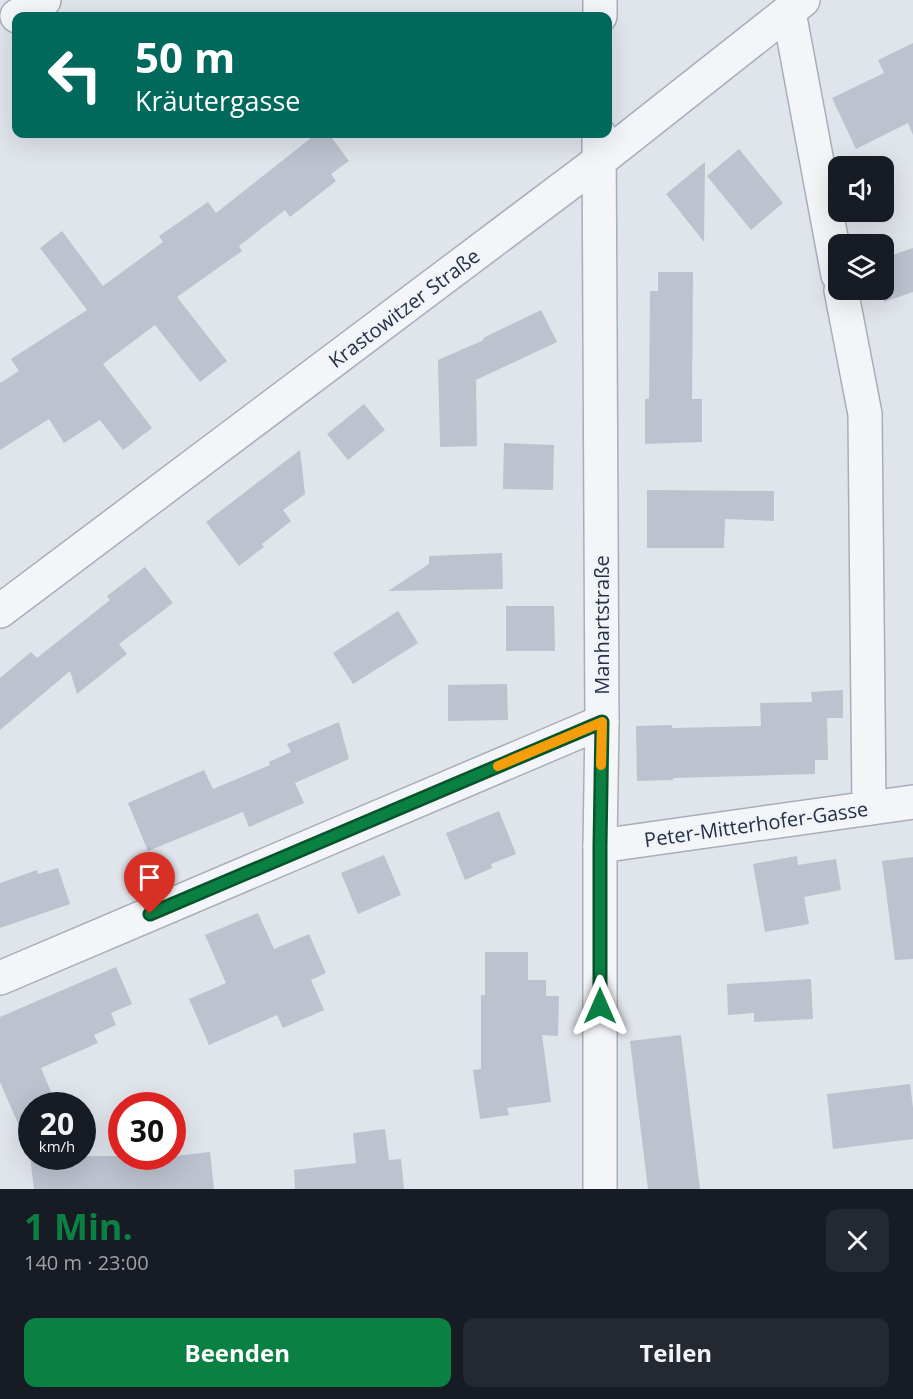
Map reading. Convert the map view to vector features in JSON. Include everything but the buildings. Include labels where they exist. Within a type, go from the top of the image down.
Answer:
[{"type":"street","points":[[25,12],[44,0]]},
{"type":"street","points":[[796,6],[832,234]]},
{"type":"street","name":"Krastowitzer Straße","points":[[612,138],[796,6]]},
{"type":"street","name":"Krastowitzer Straße","points":[[1,607],[612,138]]},
{"type":"street","name":"Manhartstraße","points":[[599,147],[602,722],[600,1189]]},
{"type":"street","points":[[843,300],[865,414],[869,808]]},
{"type":"street","points":[[0,978],[602,722]]},
{"type":"street","name":"Peter-Mitterhofer-Gasse","points":[[600,846],[913,802]]},
{"type":"slow traffic","points":[[498,766],[602,722],[601,765]]},
{"type":"route","points":[[150,914],[602,722],[600,1006]]}]
